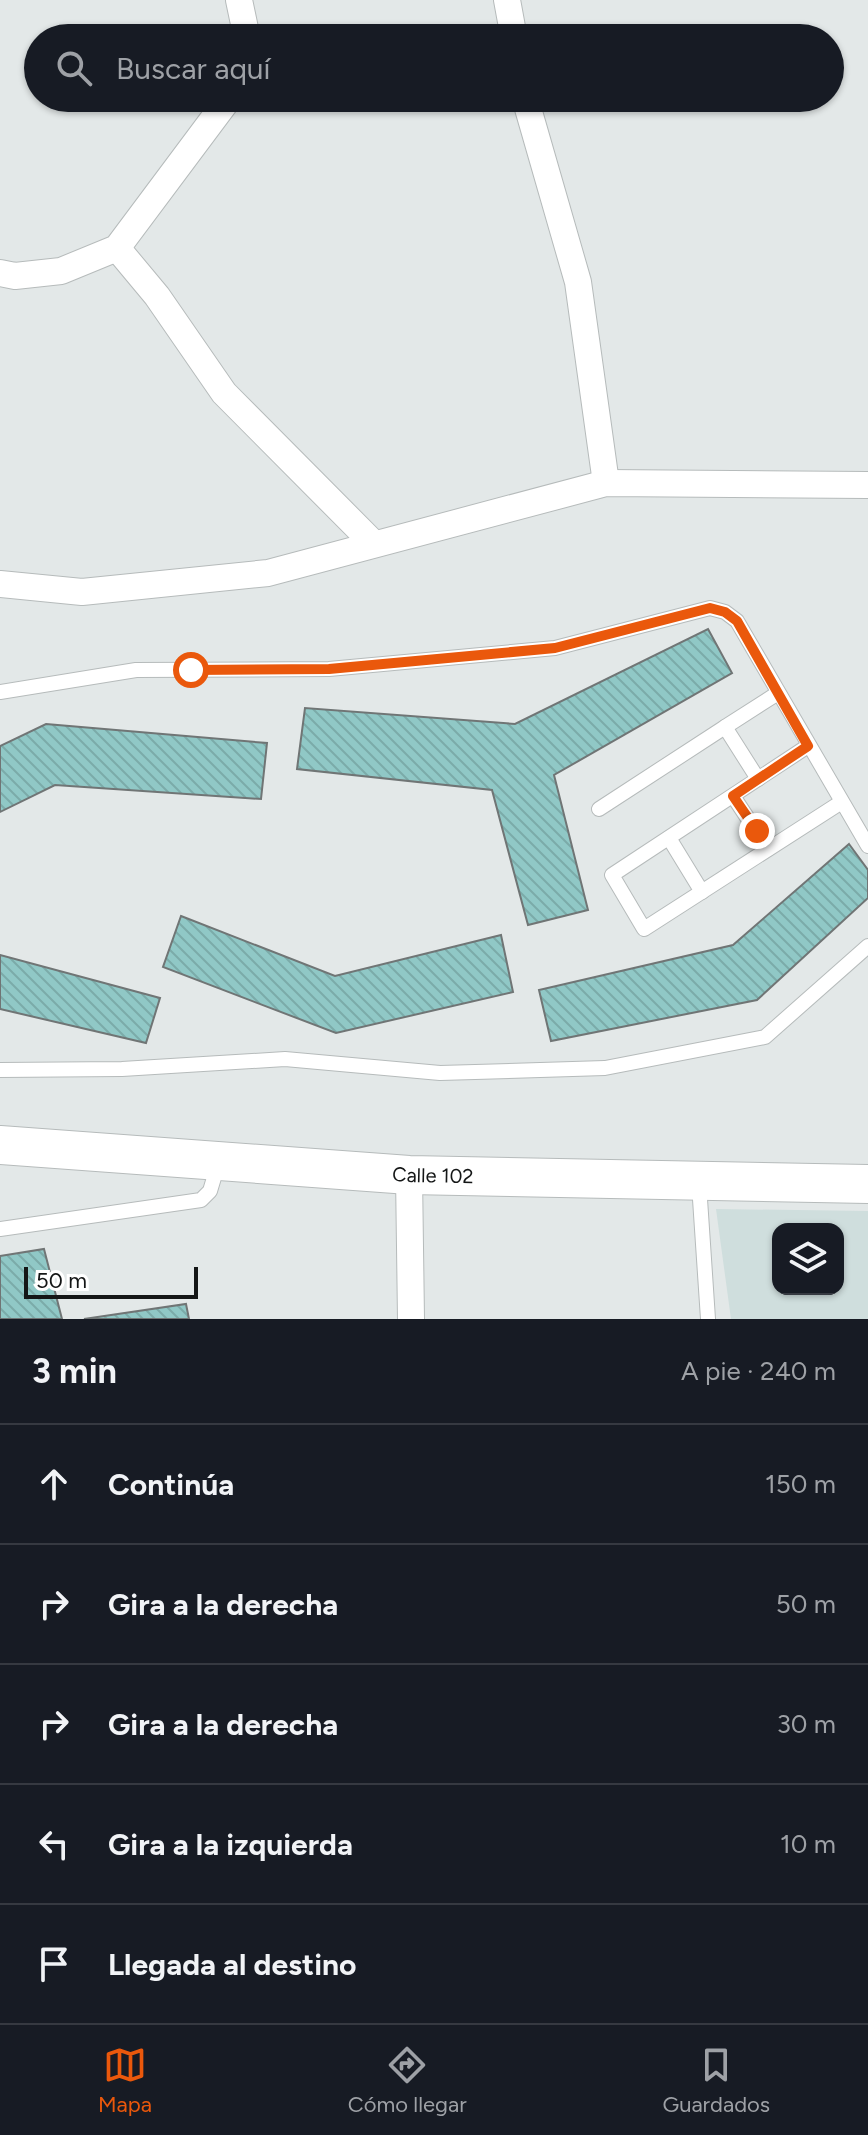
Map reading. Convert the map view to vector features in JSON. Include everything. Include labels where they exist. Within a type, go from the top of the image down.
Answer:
[{"type":"main road","name":"Calle 102","points":[[0,1145],[409,1175],[868,1184]]},
{"type":"street","points":[[239,0],[244,24]]},
{"type":"street","points":[[507,0],[511,24]]},
{"type":"street","points":[[0,273],[15,276],[61,271],[117,248],[219,112]]},
{"type":"street","points":[[529,112],[578,282],[606,483]]},
{"type":"street","points":[[117,248],[157,296],[224,393],[374,544]]},
{"type":"street","points":[[0,584],[82,592],[268,573],[606,483],[868,485]]},
{"type":"street","points":[[409,1175],[411,1319]]},
{"type":"lane","points":[[0,692],[136,670],[329,669],[555,648],[710,608],[725,612],[737,621],[840,803],[868,846]]},
{"type":"lane","points":[[599,809],[778,693]]},
{"type":"lane","points":[[725,727],[758,779]]},
{"type":"lane","points":[[808,746],[612,875],[644,929],[840,803]]},
{"type":"lane","points":[[733,796],[768,849]]},
{"type":"lane","points":[[669,838],[702,892]]},
{"type":"lane","points":[[0,1070],[122,1069],[285,1059],[440,1073],[605,1068],[765,1037],[868,946]]},
{"type":"lane","points":[[0,1229],[201,1200],[210,1191],[219,1161]]},
{"type":"lane","points":[[698,1181],[708,1319]]},
{"type":"shaded area","points":[[716,1209],[868,1211],[868,1319],[731,1319]]},
{"type":"building","points":[[708,629],[732,673],[554,775],[588,910],[528,925],[492,790],[297,769],[305,708],[515,724]]},
{"type":"building","points":[[46,724],[267,743],[261,799],[55,785],[0,812],[0,746]]},
{"type":"building","points":[[849,844],[868,870],[868,898],[757,1000],[551,1041],[539,990],[733,945]]},
{"type":"building","points":[[181,916],[335,976],[501,935],[513,992],[336,1033],[163,967]]},
{"type":"building","points":[[0,955],[160,998],[146,1043],[0,1009]]},
{"type":"building","points":[[44,1249],[62,1319],[0,1319],[0,1256]]},
{"type":"building","points":[[186,1304],[189,1319],[84,1319]]},
{"type":"route","points":[[191,670],[329,669],[555,648],[710,608],[725,612],[737,621],[808,746],[733,796],[757,831]]}]
